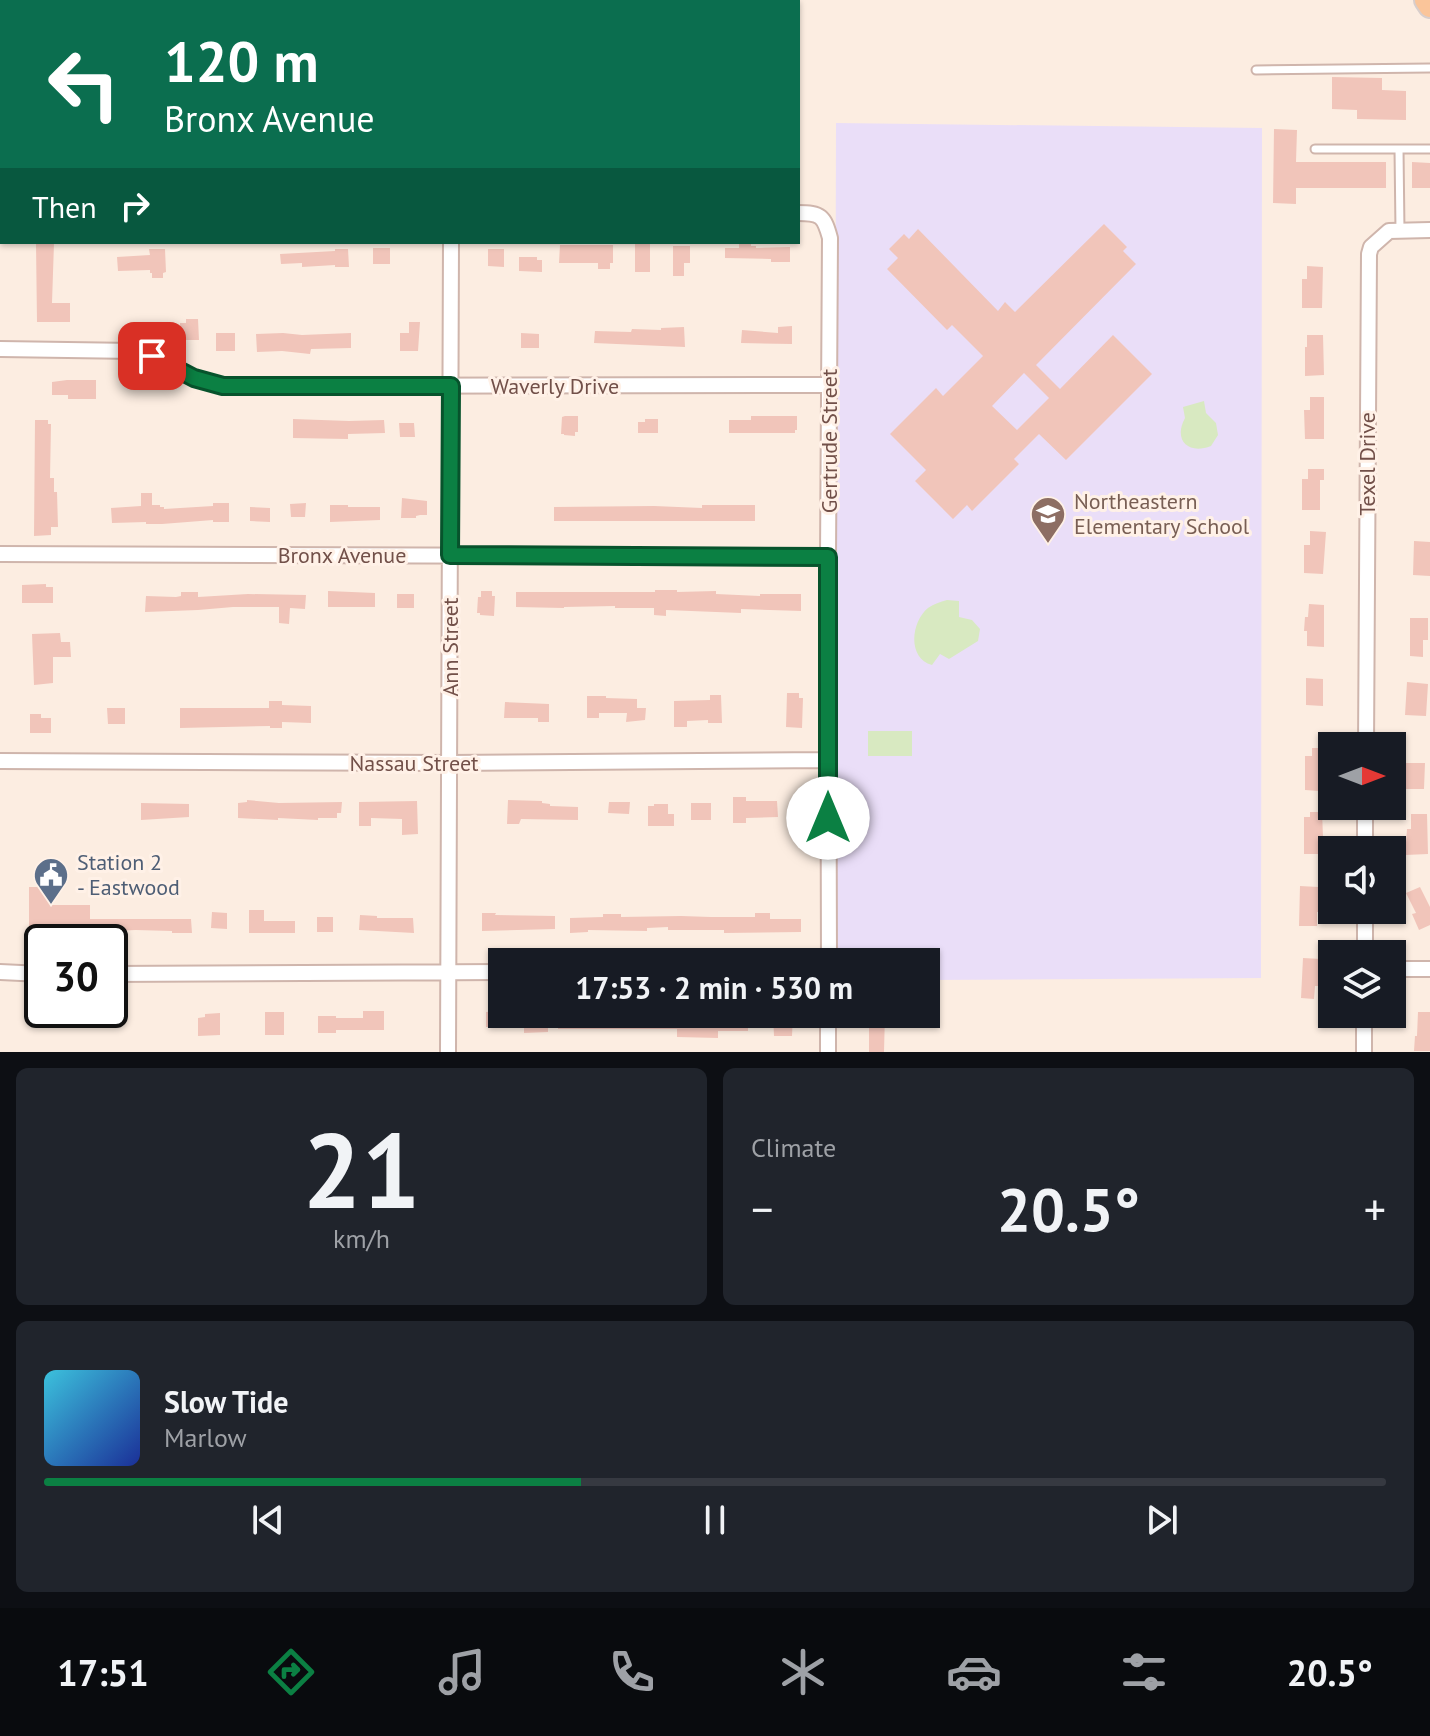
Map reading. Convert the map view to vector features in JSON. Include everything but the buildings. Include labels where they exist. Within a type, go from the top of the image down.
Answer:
[{"type":"main road","points":[[1426,0],[1430,6]]},
{"type":"street","name":"Gertrude Street","points":[[800,213],[815,213],[823,218],[830,238],[829,948]]},
{"type":"street","points":[[1400,231],[1430,230]]},
{"type":"street","name":"Texel Drive","points":[[1366,732],[1367,270],[1371,247],[1389,231],[1400,231]]},
{"type":"street","name":"Ann Street","points":[[448,1052],[451,244]]},
{"type":"street","name":"Waverly Drive","points":[[0,349],[135,351],[152,356],[194,378],[223,386],[829,385]]},
{"type":"street","name":"Bronx Avenue","points":[[0,554],[828,557]]},
{"type":"street","name":"Nassau Street","points":[[0,761],[450,763],[828,760]]},
{"type":"street","points":[[1406,969],[1430,969]]},
{"type":"street","points":[[0,972],[24,974]]},
{"type":"street","points":[[128,974],[488,972]]},
{"type":"street","points":[[828,1028],[828,1052]]},
{"type":"street","points":[[1364,1028],[1364,1052]]},
{"type":"lane","points":[[1256,70],[1430,68]]},
{"type":"lane","points":[[1315,149],[1430,149]]},
{"type":"lane","points":[[1399,149],[1400,231]]},
{"type":"shaded area","name":"Northeastern Elementary School","points":[[836,123],[1262,128],[1261,978],[940,980],[940,948],[834,948]]},
{"type":"green space","points":[[1204,401],[1206,413],[1216,423],[1218,435],[1211,446],[1196,449],[1182,439],[1183,407]]},
{"type":"green space","points":[[947,600],[959,601],[959,617],[972,620],[980,629],[978,641],[949,659],[940,654],[932,665],[918,655],[915,630],[928,608]]},
{"type":"green space","points":[[868,731],[912,731],[912,756],[868,756]]},
{"type":"place","name":"Northeastern Elementary School","points":[[1048,545]]},
{"type":"place","name":"Station 2 - Eastwood","points":[[51,906]]},
{"type":"route","points":[[152,356],[203,382],[223,386],[451,386],[450,555],[828,557],[828,818]]}]
